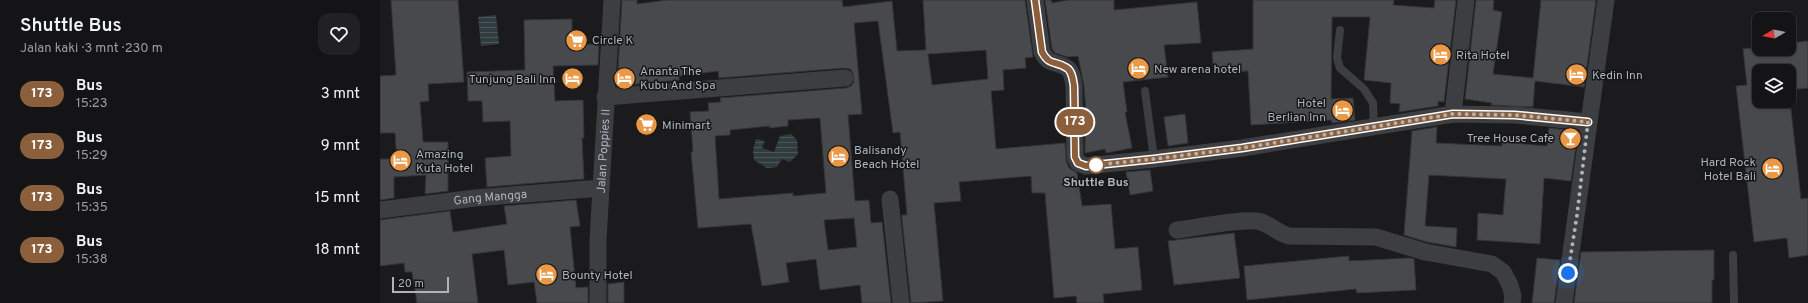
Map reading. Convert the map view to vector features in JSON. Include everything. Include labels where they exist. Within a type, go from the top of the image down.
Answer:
[{"type":"street","name":"Jalan Poppies II","points":[[598,303],[598,240],[605,97],[612,0]]},
{"type":"street","points":[[1035,0],[1042,52],[1046,59],[1051,63],[1067,68],[1072,76],[1074,86],[1075,157],[1078,163],[1086,166],[1242,148],[1453,114],[1515,115],[1588,122]]},
{"type":"street","points":[[1453,114],[1466,0]]},
{"type":"street","points":[[1564,303],[1606,0]]},
{"type":"street","points":[[605,97],[845,78]]},
{"type":"street","name":"Gang Mangga","points":[[380,210],[475,198],[601,188]]},
{"type":"street","points":[[890,200],[901,303]]},
{"type":"street","points":[[1177,230],[1248,220],[1261,222],[1281,234],[1289,236],[1384,239],[1425,252],[1492,264],[1503,272],[1510,284],[1513,296],[1512,303]]},
{"type":"lane","points":[[1340,30],[1337,58],[1340,68],[1364,89],[1373,103],[1374,127]]},
{"type":"lane","points":[[1145,91],[1154,159]]},
{"type":"lane","points":[[1733,256],[1734,303]]},
{"type":"shaded area","points":[[496,15],[499,44],[481,46],[478,17]]},
{"type":"shaded area","points":[[791,134],[797,140],[798,154],[790,162],[782,159],[777,167],[767,168],[754,160],[753,150],[756,139],[765,141],[762,148],[774,152],[780,136]]},
{"type":"building","points":[[391,0],[458,0],[464,82],[428,84],[429,101],[420,102],[423,142],[448,142],[448,191],[425,194],[426,175],[394,177],[394,198],[380,200],[380,159],[394,159],[394,163],[397,163],[395,133],[380,133],[380,76],[396,75]]},
{"type":"building","points":[[622,0],[637,0],[637,4],[668,0],[842,0],[843,7],[892,1],[897,51],[926,50],[923,0],[1025,0],[1033,57],[1025,58],[1026,68],[1003,70],[1004,90],[991,91],[996,149],[1065,143],[1066,161],[1069,168],[1077,173],[1082,206],[1111,204],[1115,249],[1138,247],[1142,290],[1103,294],[1104,303],[1077,303],[1076,296],[1054,298],[1045,193],[1032,193],[1031,176],[959,182],[961,201],[934,203],[943,301],[911,303],[902,219],[902,215],[907,215],[900,132],[893,133],[878,21],[854,23],[862,114],[848,115],[855,201],[869,200],[871,223],[882,222],[891,303],[862,303],[860,285],[820,290],[816,259],[786,263],[789,282],[762,286],[751,224],[698,228],[691,152],[693,152],[690,112],[709,111],[708,103],[721,102],[720,98],[846,88],[851,86],[854,82],[853,73],[850,69],[844,68],[719,78],[718,71],[679,76],[679,80],[617,86]],"holes":[[[986,50],[988,79],[932,85],[928,54]],[[820,118],[826,193],[793,196],[793,193],[719,199],[715,136],[730,135],[730,130],[770,126],[769,128],[788,126],[788,120]],[[854,218],[857,247],[828,250],[824,220]]]},
{"type":"building","points":[[1045,0],[1051,0],[1052,3],[1069,0],[1114,0],[1114,10],[1197,2],[1201,43],[1164,45],[1168,77],[1123,82],[1127,112],[1125,112],[1132,148],[1106,153],[1105,149],[1085,153],[1085,127],[1087,126],[1084,86],[1078,56],[1068,57],[1055,53],[1052,49]]},
{"type":"building","points":[[1253,0],[1394,0],[1393,5],[1434,8],[1435,0],[1456,0],[1444,102],[1438,101],[1438,106],[1399,112],[1400,104],[1390,103],[1391,83],[1364,80],[1370,17],[1332,17],[1331,99],[1353,98],[1355,120],[1332,123],[1331,120],[1251,125],[1248,71],[1214,73],[1212,52],[1253,49]]},
{"type":"building","points":[[1476,0],[1494,0],[1493,10],[1502,12],[1493,74],[1533,78],[1541,0],[1596,0],[1584,87],[1535,81],[1533,107],[1491,105],[1492,103],[1465,99]]},
{"type":"building","points":[[572,19],[572,45],[599,44],[598,65],[553,66],[555,101],[583,100],[584,138],[582,138],[584,179],[487,187],[485,158],[511,156],[510,121],[483,122],[482,101],[468,101],[467,72],[525,70],[524,20]]},
{"type":"building","name":"Hard Rock Hotel Bali","points":[[1808,41],[1808,88],[1796,89],[1796,64],[1752,64],[1752,108],[1791,108],[1801,199],[1808,198],[1808,255],[1789,258],[1787,238],[1754,242],[1736,86],[1747,85],[1743,49],[1752,48],[1752,56],[1796,56],[1796,42]]},
{"type":"building","points":[[1185,114],[1188,143],[1168,146],[1164,117]]},
{"type":"building","points":[[1437,127],[1436,143],[1502,146],[1502,142],[1547,146],[1549,128],[1578,131],[1571,181],[1544,178],[1540,244],[1477,240],[1478,213],[1503,215],[1506,179],[1429,175],[1425,226],[1457,228],[1456,247],[1427,242],[1404,235],[1412,131]]},
{"type":"building","points":[[1150,170],[1153,191],[1130,195],[1126,172]]},
{"type":"building","points":[[576,200],[580,226],[570,227],[576,288],[588,287],[588,303],[537,303],[534,282],[508,285],[504,250],[472,254],[478,303],[417,303],[412,272],[405,272],[404,263],[380,266],[380,220],[450,211],[453,232],[507,224],[504,206]]},
{"type":"building","points":[[1234,233],[1240,278],[1174,285],[1168,241]]},
{"type":"building","points":[[1714,250],[1712,303],[1574,303],[1581,252]]},
{"type":"building","points":[[1349,256],[1349,261],[1414,259],[1416,290],[1357,293],[1356,289],[1247,300],[1244,266]]},
{"type":"building","points":[[1537,258],[1560,260],[1554,303],[1532,303]]},
{"type":"building","points":[[624,282],[624,303],[608,303],[608,284]]},
{"type":"bus line","name":"173","points":[[1035,0],[1042,52],[1046,59],[1051,63],[1067,68],[1072,76],[1075,111],[1075,157],[1078,163],[1086,166],[1242,148],[1453,114],[1515,115],[1588,122]]},
{"type":"place","name":"Circle K","points":[[576,40]]},
{"type":"place","name":"Rita Hotel","points":[[1440,55]]},
{"type":"place","name":"New arena hotel","points":[[1139,69]]},
{"type":"place","name":"Kedin Inn","points":[[1577,75]]},
{"type":"place","name":"Ananta The Kubu And Spa","points":[[625,78]]},
{"type":"place","name":"Tunjung Bali Inn","points":[[572,79]]},
{"type":"place","name":"Hotel Berlian Inn","points":[[1342,110]]},
{"type":"place","name":"Minimart","points":[[647,125]]},
{"type":"place","name":"Tree House Cafe","points":[[1570,138]]},
{"type":"place","name":"Balisandy Beach Hotel","points":[[838,157]]},
{"type":"place","name":"Amazing Kuta Hotel","points":[[400,161]]},
{"type":"place","name":"Shuttle Bus","points":[[1096,165]]},
{"type":"place","name":"Hard Rock Hotel Bali","points":[[1772,169]]},
{"type":"place","name":"Bounty Hotel","points":[[546,275]]},
{"type":"route","points":[[1096,165],[1242,148],[1453,114],[1515,115],[1588,122],[1577,215],[1568,273]]}]
